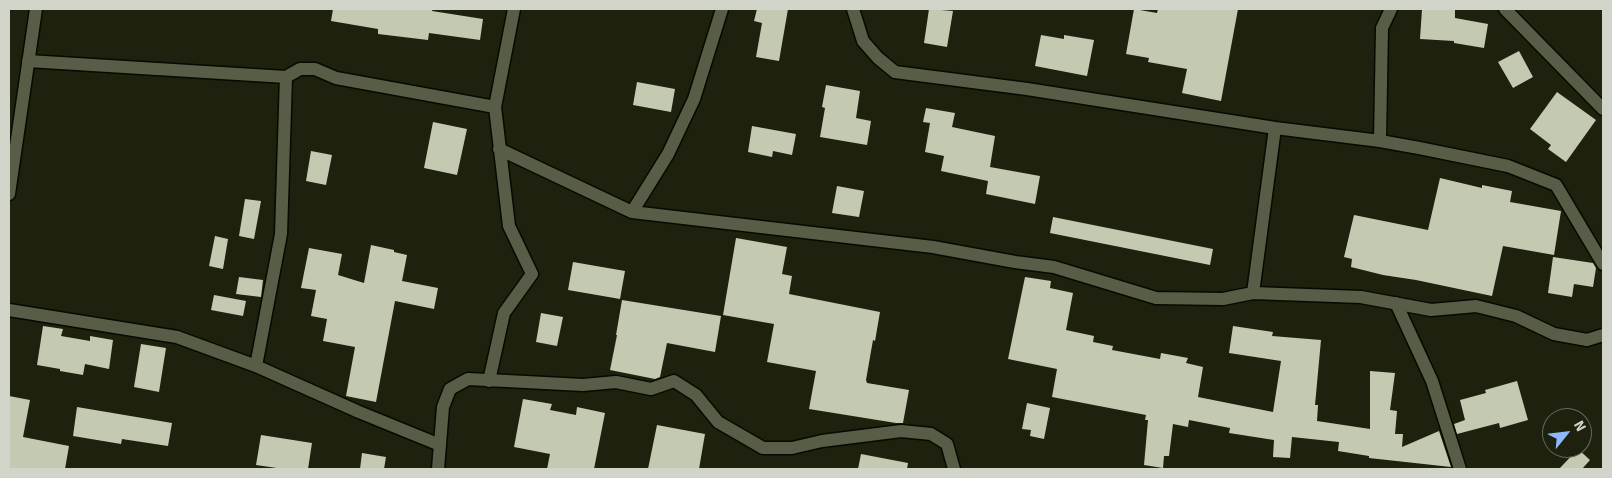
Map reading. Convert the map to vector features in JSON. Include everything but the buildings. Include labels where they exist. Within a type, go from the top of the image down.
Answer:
[{"type":"street","points":[[9,194],[36,9]]},
{"type":"street","points":[[489,381],[504,313],[532,274],[509,226],[495,107],[514,9]]},
{"type":"street","points":[[632,212],[668,154],[694,99],[722,9]]},
{"type":"street","points":[[853,9],[863,41],[878,58],[895,72],[1027,89],[1275,128],[1380,141],[1508,166],[1556,185],[1603,264]]},
{"type":"street","points":[[1380,141],[1382,28],[1391,9]]},
{"type":"street","points":[[1505,9],[1601,104]]},
{"type":"street","points":[[28,61],[286,76],[300,70],[315,69],[336,78],[495,107]]},
{"type":"street","points":[[256,366],[281,234],[286,76]]},
{"type":"street","points":[[1253,293],[1275,128]]},
{"type":"street","points":[[499,149],[632,212],[933,248],[1054,267],[1156,298],[1223,299],[1253,293],[1361,297],[1431,310],[1476,306],[1516,316],[1554,334],[1587,340],[1603,335]]},
{"type":"street","points":[[1396,303],[1432,381],[1460,469]]},
{"type":"street","points":[[9,310],[177,337],[256,366],[359,412],[440,445]]},
{"type":"street","points":[[438,469],[443,407],[450,389],[468,379],[582,385],[616,382],[651,389],[674,381],[696,395],[718,422],[763,448],[792,448],[822,441],[902,431],[931,434],[947,444],[954,469]]}]
